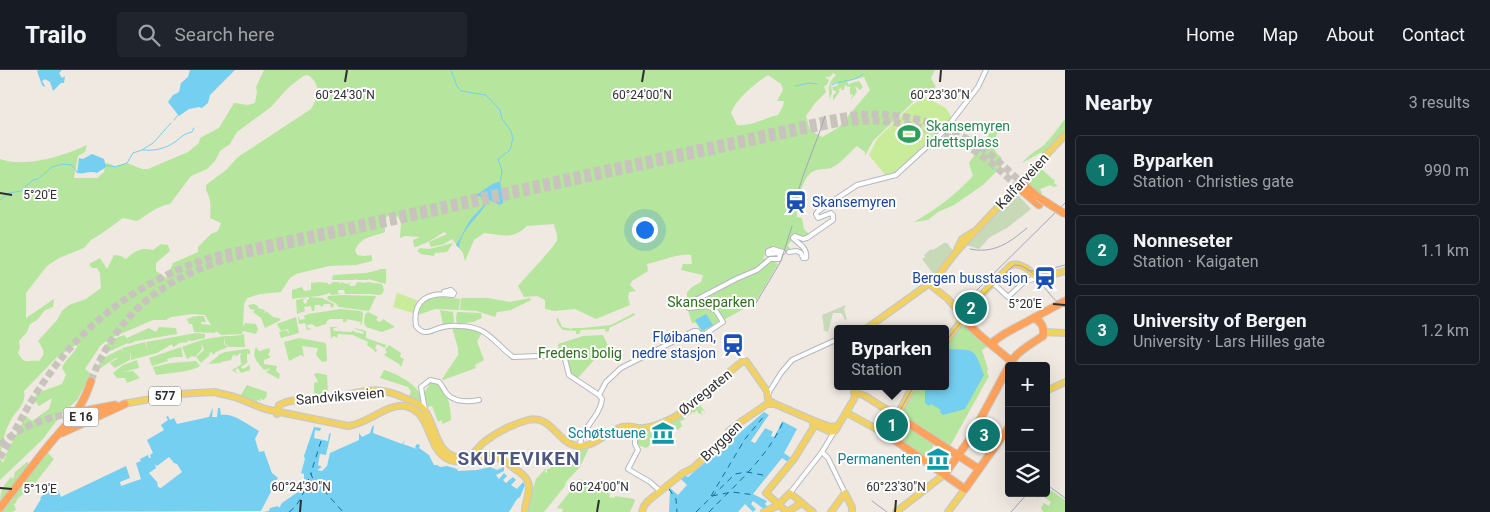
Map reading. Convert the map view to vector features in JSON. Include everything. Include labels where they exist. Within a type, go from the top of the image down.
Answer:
[{"type":"highway","points":[[1022,187],[1045,208],[1065,216]]},
{"type":"highway","points":[[992,342],[1065,301]]},
{"type":"highway","points":[[1041,324],[1046,316],[1065,306]]},
{"type":"highway","points":[[1014,362],[1044,332],[1041,324],[1034,318]]},
{"type":"highway","points":[[958,326],[965,319],[992,342],[1010,362]]},
{"type":"highway","points":[[945,474],[970,438],[1005,376]]},
{"type":"highway","name":"E 16","points":[[0,508],[80,408],[91,381],[81,411],[81,417],[88,418],[116,405]]},
{"type":"highway","name":"E 16","points":[[56,437],[71,428],[125,404]]},
{"type":"highway","name":"E 16","points":[[84,411],[116,405]]},
{"type":"highway","points":[[897,416],[979,469]]},
{"type":"highway","points":[[886,434],[965,489],[1005,433]]},
{"type":"main road","name":"Kalfarveien","points":[[873,325],[923,289],[940,274],[956,252],[1065,135]]},
{"type":"main road","points":[[930,283],[965,319],[993,283],[1010,266],[1020,264],[1035,279],[1065,270]]},
{"type":"main road","points":[[923,289],[937,291]]},
{"type":"main road","points":[[949,337],[958,326]]},
{"type":"main road","points":[[1044,332],[1065,333]]},
{"type":"main road","name":"Øvregaten","points":[[580,446],[587,446],[621,427],[638,428],[660,424],[688,408],[742,362],[746,361],[768,390]]},
{"type":"main road","points":[[1050,389],[1065,382]]},
{"type":"main road","name":"Sandviksveien","points":[[116,405],[178,394],[206,392],[231,398],[261,410],[277,409],[297,399],[329,398],[362,391],[386,390],[416,403],[425,410]]},
{"type":"main road","points":[[768,390],[768,400],[815,423]]},
{"type":"main road","points":[[765,406],[768,390]]},
{"type":"main road","points":[[856,391],[897,416],[911,390]]},
{"type":"main road","points":[[835,429],[847,413],[856,391]]},
{"type":"main road","points":[[835,429],[856,391]]},
{"type":"main road","points":[[765,406],[775,404]]},
{"type":"main road","name":"577","points":[[277,409],[304,418],[345,426],[358,425],[398,406],[411,408],[422,417],[436,447],[445,458],[460,462],[483,456],[497,457],[522,474],[528,483],[529,491],[524,506],[525,512]]},
{"type":"main road","points":[[765,406],[819,424],[831,430],[835,429]]},
{"type":"main road","name":"Bryggen","points":[[642,512],[646,503],[680,475],[693,468],[722,441],[729,431],[765,406]]},
{"type":"main road","points":[[425,410],[441,446],[448,454],[456,457],[472,454],[485,441],[519,423],[533,419],[548,423],[568,443],[580,446]]},
{"type":"main road","points":[[847,413],[886,434]]},
{"type":"main road","points":[[802,503],[788,512],[775,507],[772,500],[766,494],[794,459],[815,423]]},
{"type":"main road","points":[[896,512],[945,474]]},
{"type":"main road","points":[[948,512],[965,489]]},
{"type":"main road","points":[[764,512],[775,507],[790,493],[813,512]]},
{"type":"main road","points":[[831,512],[845,493],[852,507],[852,512]]},
{"type":"street","points":[[789,252],[796,250],[800,252],[803,258],[806,258],[807,254],[803,247],[793,237],[807,238],[834,218],[832,214],[828,213],[820,218],[816,216],[817,212],[859,183],[890,178],[944,131],[978,87],[986,70]]},
{"type":"street","points":[[598,395],[605,383],[620,369],[696,330],[702,336],[723,322],[716,311],[708,306],[689,308],[692,302],[757,270],[770,260],[780,258],[779,254],[775,252],[768,254],[768,250],[773,249],[783,252]]},
{"type":"street","points":[[993,283],[1010,296],[1024,282],[1035,279]]},
{"type":"street","points":[[444,292],[450,290],[454,293],[453,295],[442,294],[428,297],[423,299],[417,306],[415,315],[416,326],[425,333],[447,326],[476,327],[488,333],[513,357],[564,355],[569,375],[598,395],[602,402],[581,440],[580,446]]},
{"type":"street","points":[[768,390],[792,360],[834,341]]},
{"type":"street","points":[[425,410],[421,387],[425,382],[431,380],[439,382],[452,398],[467,401],[479,400]]},
{"type":"street","points":[[638,428],[635,444],[638,450],[628,469],[650,482],[660,491]]},
{"type":"street","points":[[790,493],[822,452],[835,429]]},
{"type":"street","points":[[822,452],[828,458],[845,493]]},
{"type":"green space","name":"Skanseparken","points":[[264,70],[935,70],[931,78],[936,87],[922,93],[873,141],[865,156],[865,152],[857,146],[833,167],[816,170],[806,178],[799,198],[797,217],[802,218],[804,229],[809,234],[805,239],[791,241],[788,245],[793,254],[778,251],[765,254],[763,259],[768,258],[778,264],[755,303],[702,334],[696,323],[692,323],[688,308],[687,292],[701,282],[703,275],[681,270],[683,264],[692,264],[691,255],[675,256],[647,264],[648,271],[632,281],[630,285],[636,291],[629,292],[630,305],[596,319],[575,309],[554,311],[545,309],[545,300],[537,296],[524,297],[518,286],[556,243],[557,237],[554,224],[527,226],[517,233],[507,236],[484,233],[474,240],[465,261],[463,253],[452,239],[444,244],[431,247],[429,242],[447,234],[444,232],[416,247],[414,247],[413,240],[420,237],[405,236],[400,238],[401,223],[398,217],[391,213],[385,219],[385,232],[364,239],[355,250],[357,255],[372,255],[372,261],[356,265],[329,266],[296,274],[290,278],[281,292],[260,294],[247,298],[244,304],[243,327],[245,323],[256,324],[258,329],[256,334],[243,331],[242,334],[221,335],[216,331],[215,333],[194,332],[192,324],[189,324],[187,319],[195,316],[197,319],[196,316],[204,316],[206,322],[201,322],[201,324],[211,325],[205,315],[193,314],[171,317],[166,320],[153,320],[109,339],[100,346],[85,369],[91,374],[77,400],[61,415],[42,440],[0,480],[0,458],[3,463],[26,416],[32,421],[49,409],[52,398],[39,406],[34,400],[37,393],[62,384],[66,375],[62,368],[79,343],[57,357],[24,391],[24,401],[7,428],[0,455],[0,159],[21,162],[44,160],[87,145],[85,152],[78,156],[74,178],[97,178],[104,172],[104,164],[107,163],[115,166],[127,163],[142,169],[148,169],[188,152],[199,143],[200,138],[219,128],[234,103],[248,105],[255,103],[256,87]],"holes":[[[833,73],[836,75],[829,86],[830,99],[832,93],[831,84],[839,82],[837,86],[832,87],[837,92],[833,95],[833,101],[840,91],[838,90],[842,87],[841,90],[844,90],[845,85],[850,87],[850,94],[853,95],[850,101],[857,92],[855,86],[860,90],[863,87],[859,81],[849,85],[847,81],[864,77],[870,90],[838,128],[822,137],[810,130],[806,116],[826,92],[824,86],[827,85],[829,80],[825,77],[830,77]],[[308,75],[317,87],[316,100],[311,109],[238,157],[226,170],[206,185],[210,203],[210,218],[221,223],[218,231],[211,234],[198,247],[198,252],[173,263],[167,278],[156,271],[156,263],[170,251],[168,245],[161,244],[153,250],[138,250],[126,259],[114,255],[107,269],[100,258],[89,264],[92,268],[97,268],[100,273],[101,288],[86,299],[69,305],[62,311],[57,320],[38,341],[43,351],[43,356],[39,361],[23,359],[18,353],[19,341],[27,332],[30,324],[37,320],[45,310],[53,307],[54,299],[26,318],[26,293],[47,266],[59,258],[84,248],[91,240],[123,218],[137,221],[156,209],[170,204],[191,176],[207,169],[215,161],[220,151],[230,144],[237,132],[271,107],[288,88],[303,76]],[[768,75],[781,84],[783,90],[777,101],[784,101],[778,115],[752,124],[737,125],[731,113],[737,102],[746,92]]]},
{"type":"green space","name":"Skansemyren idrettsplass","points":[[925,97],[946,108],[952,118],[897,171],[890,176],[886,176],[869,155],[877,139],[912,105]]},
{"type":"green space","points":[[1004,119],[992,145],[997,154],[1002,158],[996,172],[983,185],[954,205],[938,212],[928,220],[914,222],[945,201],[973,176],[969,163],[994,127]]},
{"type":"green space","points":[[1065,119],[1065,133],[1045,154],[1040,153],[1022,163],[1044,145]]},
{"type":"green space","points":[[1039,167],[1058,186],[1053,187],[1051,185],[1040,189],[1042,193],[1039,195],[1025,183]]},
{"type":"green space","points":[[1016,193],[1031,209],[1007,228],[990,237],[979,249],[966,245]]},
{"type":"green space","points":[[453,243],[447,252],[435,253],[434,256],[421,254],[417,251],[420,248],[429,249]]},
{"type":"green space","points":[[947,243],[953,251],[935,276],[922,259],[931,249],[933,250]]},
{"type":"green space","points":[[386,269],[386,284],[368,279],[332,280],[333,275],[366,273]]},
{"type":"green space","points":[[333,282],[347,284],[352,282],[349,284],[350,286],[355,286],[357,282],[366,282],[382,284],[384,290],[379,295],[345,294],[344,290],[338,290],[338,293],[341,294],[332,295],[329,293],[292,299],[292,290],[302,287],[304,291],[311,290],[311,283],[328,283],[329,285]]},
{"type":"green space","points":[[397,293],[417,300],[413,313],[393,307]]},
{"type":"green space","points":[[328,296],[376,296],[369,311],[339,307],[327,299]]},
{"type":"green space","points":[[309,297],[322,298],[334,304],[334,306],[331,308],[330,304],[324,304],[321,307],[320,305],[315,305],[314,311],[312,311],[311,306],[304,307],[305,311],[297,314],[296,300],[306,298],[303,300],[304,304],[307,303]]},
{"type":"green space","points":[[445,297],[460,299],[459,310],[435,309],[418,315],[421,306],[427,300]]},
{"type":"green space","points":[[461,298],[488,298],[510,302],[530,298],[531,300],[511,310],[497,312],[495,317],[477,311],[460,310]]},
{"type":"green space","points":[[254,304],[258,308],[265,310],[264,314],[266,311],[273,317],[281,320],[265,328],[261,318],[248,305]]},
{"type":"green space","points":[[846,305],[844,309],[847,320],[844,319],[841,313],[833,313],[828,332],[823,330],[822,315]]},
{"type":"green space","points":[[341,309],[361,311],[363,313],[362,324],[360,325],[361,322],[347,319],[346,322],[343,322],[343,319],[330,319],[326,324],[316,327],[312,324],[307,325],[308,328],[312,329],[307,330],[305,323],[299,324],[298,317],[300,320],[305,319],[304,316],[308,314]]},
{"type":"green space","points":[[440,310],[453,312],[454,322],[452,324],[482,333],[477,341],[484,360],[475,365],[476,368],[443,380],[458,355],[458,348],[451,324],[443,325]]},
{"type":"green space","points":[[368,312],[378,317],[376,320],[380,322],[383,319],[395,327],[382,332],[366,327],[364,323],[365,314]]},
{"type":"green space","points":[[457,312],[481,313],[482,318],[473,322],[457,324]]},
{"type":"green space","points":[[634,313],[635,315],[609,328],[609,331],[606,332],[605,329],[581,330],[579,334],[576,334],[576,331],[563,330],[556,319],[558,318],[562,327],[572,329],[611,325]]},
{"type":"green space","points":[[296,317],[299,333],[281,338],[279,332],[287,330],[289,335],[288,329],[281,331],[277,324]]},
{"type":"green space","points":[[966,325],[990,345],[982,350],[989,376],[950,446],[901,413],[914,390],[949,390],[949,340],[959,327]]},
{"type":"green space","points":[[159,327],[176,328],[177,334],[128,343],[108,352],[104,346],[111,341],[112,344],[111,340],[124,335],[127,338],[149,328],[156,332]]},
{"type":"green space","points":[[330,327],[336,327],[333,328],[334,331],[352,332],[353,330],[363,334],[364,332],[355,328],[366,331],[366,338],[386,345],[385,348],[377,344],[375,348],[377,350],[376,353],[367,345],[368,342],[353,335],[338,334],[337,338],[334,336],[331,338]]},
{"type":"green space","points":[[196,333],[205,334],[205,338],[188,340],[188,342],[180,343],[173,347],[172,344],[157,353],[131,360],[130,352],[130,360],[115,368],[110,363],[118,358],[116,358],[99,369],[99,360],[121,349],[123,352],[122,348],[145,342],[148,351],[146,342]]},
{"type":"green space","points":[[244,334],[245,347],[229,347],[225,344],[225,337],[224,344],[228,347],[213,355],[211,351],[210,354],[207,352],[210,355],[201,363],[196,357],[204,350],[201,342],[202,349],[195,357],[192,356],[187,359],[182,347],[210,338]]},
{"type":"green space","name":"Fredens bolig","points":[[603,335],[611,352],[594,360],[576,380],[569,375],[564,355],[559,354],[558,344],[583,336]]},
{"type":"green space","points":[[299,338],[326,343],[327,361],[322,362],[316,355],[318,348],[302,346],[304,357],[301,355],[289,361],[284,342]]},
{"type":"green space","points":[[389,345],[401,353],[400,357],[404,359],[401,367],[384,355]]},
{"type":"green space","points":[[181,347],[183,357],[167,359],[168,361],[152,366],[149,358]]},
{"type":"green space","points":[[256,347],[259,351],[269,348],[268,355],[271,357],[264,360],[264,364],[277,366],[276,371],[280,374],[279,379],[266,372],[271,368],[264,370],[258,362],[254,354]]},
{"type":"green space","points":[[250,350],[250,354],[247,354],[248,362],[241,367],[243,369],[250,365],[250,370],[241,373],[238,368],[235,370],[238,374],[232,370],[244,363],[241,364],[240,355],[242,355],[240,353],[237,356],[233,355],[231,360],[208,364],[219,357],[218,355],[225,352]]},
{"type":"green space","points":[[137,360],[139,368],[123,372],[133,371],[140,378],[127,383],[125,378],[117,378],[113,373],[123,365]]},
{"type":"green space","points":[[196,361],[200,366],[179,372],[156,375],[153,367],[171,363]]},
{"type":"green space","points":[[384,370],[398,375],[415,387],[423,406],[408,399],[411,392],[408,387],[380,378]]},
{"type":"green space","points":[[314,374],[327,375],[328,394],[326,394],[326,397],[316,398],[314,396],[314,383],[318,382]]},
{"type":"green space","points":[[431,381],[441,387],[449,402],[451,420],[443,424],[441,420],[438,422],[432,406],[428,407],[424,394]]},
{"type":"green space","points":[[247,385],[267,392],[266,398],[263,400],[260,398],[261,401],[257,400],[257,403],[240,396]]},
{"type":"green space","points":[[698,402],[706,413],[702,410],[703,415],[698,413],[697,410],[693,412],[680,421],[682,426],[678,430],[675,427],[671,430],[665,424]]},
{"type":"green space","points":[[898,419],[935,443],[926,457],[890,433]]},
{"type":"green space","points":[[645,429],[652,429],[654,433],[649,446],[646,448],[638,445],[636,440],[639,432]]},
{"type":"green space","points":[[579,448],[587,448],[588,450],[580,467],[566,482],[565,486],[544,512],[528,512],[528,503],[536,479],[546,468],[545,472],[547,473],[547,469],[550,469],[553,463],[557,465],[561,461],[563,462],[567,455]]},
{"type":"green space","points":[[46,451],[54,459],[32,487],[17,499],[14,504],[16,510],[0,512],[10,499],[12,501],[12,496]]},
{"type":"green space","points":[[27,462],[31,466],[0,504],[1,492],[4,486],[11,477],[13,479],[15,472]]},
{"type":"green space","points":[[580,479],[610,494],[609,497],[634,499],[635,501],[630,512],[562,512],[563,509],[557,508]]},
{"type":"green space","points":[[1050,490],[1065,500],[1065,512],[1043,512],[1041,508],[1044,503],[1049,506],[1051,502],[1044,497],[1050,497]]},
{"type":"water","points":[[62,70],[59,73],[62,78],[65,76],[64,83],[61,83],[53,91],[50,82],[45,79],[42,81],[44,87],[37,71]]},
{"type":"water","points":[[190,70],[235,70],[210,95],[208,103],[202,108],[189,109],[179,116],[168,102],[173,95],[179,92],[181,83],[188,77]]},
{"type":"water","points":[[92,154],[104,159],[106,167],[97,173],[77,173],[79,158],[83,159]]},
{"type":"water","points":[[500,182],[503,203],[500,205],[489,200],[487,202],[463,235],[459,248],[456,245],[467,224],[482,207],[486,199],[476,195],[494,183]]},
{"type":"water","points":[[706,314],[713,325],[702,331],[695,320]]},
{"type":"water","points":[[949,349],[969,351],[976,355],[984,375],[965,409],[943,415],[940,412],[941,410],[925,403],[925,390],[949,390]]},
{"type":"water","points":[[213,407],[212,417],[217,417],[218,408],[220,408],[221,415],[236,417],[259,431],[255,439],[259,452],[264,451],[272,473],[278,478],[261,511],[33,512],[40,498],[50,488],[57,487],[61,497],[126,466],[130,478],[120,482],[121,486],[141,479],[136,463],[148,455],[151,458],[150,455],[153,453],[147,440],[164,430],[161,425],[168,420],[166,417],[168,416],[170,420],[174,418],[177,424],[209,417]],"holes":[[[169,457],[177,464],[182,472],[161,488],[158,487],[157,482],[149,473],[156,468],[155,464],[157,466]]]},
{"type":"water","points":[[764,412],[769,415],[751,441],[755,443],[765,428],[774,432],[774,437],[782,421],[797,429],[784,453],[791,458],[788,462],[782,458],[753,494],[767,501],[765,504],[767,506],[764,509],[753,501],[751,504],[756,509],[753,512],[745,504],[738,512],[669,512],[670,491],[668,490],[670,488],[678,495],[687,485],[681,479],[684,475],[688,477]]},
{"type":"water","points":[[374,425],[373,433],[402,444],[405,440],[403,444],[417,449],[415,447],[417,444],[420,445],[419,448],[429,455],[434,465],[440,467],[447,466],[458,471],[490,467],[497,470],[504,467],[504,471],[496,475],[499,479],[504,473],[507,476],[503,480],[506,483],[513,477],[516,480],[511,485],[517,489],[523,482],[525,485],[520,497],[509,512],[263,512],[278,506],[279,508],[282,503],[300,492],[306,481],[304,480],[304,474],[301,473],[305,459],[304,456],[314,427],[321,428],[320,431],[315,430],[314,438],[328,441],[329,434],[331,433],[326,455],[320,454],[318,465],[322,467],[317,470],[322,471],[327,466],[330,453],[359,440],[359,433],[362,437],[370,433]]},
{"type":"pier","points":[[769,415],[771,416],[765,426],[775,430],[779,421],[782,421],[774,437],[771,436],[773,431],[765,428],[755,443],[751,441]]},
{"type":"waterway","points":[[451,70],[461,91],[486,95],[500,110],[502,119],[511,131],[513,138],[510,150],[498,159],[502,171],[500,182]]},
{"type":"waterway","points":[[832,85],[856,79],[863,74]]},
{"type":"waterway","points":[[795,86],[810,83],[817,84]]},
{"type":"waterway","points":[[174,120],[178,115]]},
{"type":"waterway","points":[[105,165],[115,167],[127,163],[133,153],[153,143],[171,123]]},
{"type":"waterway","points":[[143,150],[163,148],[192,132],[194,128]]},
{"type":"waterway","points":[[0,200],[9,193],[21,191],[52,167],[62,164],[72,165],[77,172]]},
{"type":"ferry route","points":[[711,496],[745,439],[765,415]]},
{"type":"ferry route","points":[[709,512],[760,459],[783,422]]},
{"type":"ferry route","points":[[321,441],[311,473],[312,477],[343,512]]},
{"type":"ferry route","points":[[696,512],[735,474],[747,472],[768,476]]},
{"type":"ferry route","points":[[289,512],[300,499],[311,473]]},
{"type":"ferry route","points":[[669,489],[676,499],[677,512]]},
{"type":"ferry route","points":[[712,496],[732,492],[755,495]]},
{"type":"tunnel","points":[[0,458],[41,386],[65,354],[84,333],[127,298],[151,283],[202,260],[229,252],[828,119],[869,114],[909,118],[947,129],[983,149],[1024,185]]},
{"type":"tunnel","points":[[91,381],[103,355],[117,332],[133,313],[152,296],[173,282],[221,261],[831,125],[850,122],[889,122],[908,124],[945,135],[979,154],[1020,189]]},
{"type":"tunnel","points":[[0,445],[18,432],[37,422],[79,412]]},
{"type":"tram line","points":[[949,337],[982,296],[1014,265],[1022,266],[1029,270],[1053,297],[1065,307]]},
{"type":"tram line","points":[[1027,270],[1038,272],[1065,265]]},
{"type":"tram line","points":[[888,431],[912,390]]},
{"type":"tram line","points":[[1050,487],[1065,498]]},
{"type":"tram line","points":[[1011,512],[1024,497]]},
{"type":"tram line","points":[[872,501],[887,512]]},
{"type":"railway","points":[[795,205],[801,182],[825,116]]},
{"type":"railway","points":[[977,290],[1065,203]]},
{"type":"railway","points":[[756,303],[781,261],[792,226]]},
{"type":"railway","points":[[970,249],[994,249],[1007,243],[1027,228]]},
{"type":"place","name":"Skansemyren idrettsplass","points":[[909,134]]},
{"type":"place","name":"Skansemyren","points":[[796,202]]},
{"type":"place","name":"Bergen busstasjon","points":[[1045,278]]},
{"type":"place","name":"Nonneseter","points":[[971,308]]},
{"type":"place","name":"Fløibanen, nedre stasjon","points":[[733,345]]},
{"type":"place","name":"Byparken","points":[[892,425]]},
{"type":"place","name":"Schøtstuene","points":[[663,433]]},
{"type":"place","name":"University of Bergen","points":[[984,435]]},
{"type":"place","name":"Permanenten","points":[[938,459]]},
{"type":"district","name":"SKUTEVIKEN","points":[[519,458]]}]
